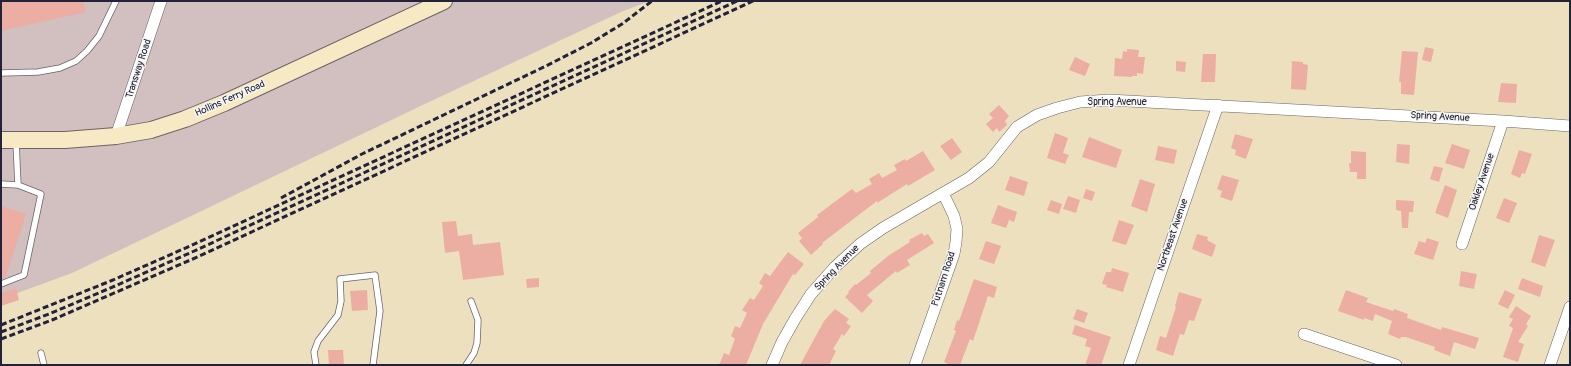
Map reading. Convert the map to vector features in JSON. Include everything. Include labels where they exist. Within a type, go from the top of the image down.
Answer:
[{"type":"street","name":"Transway Road","points":[[116,136],[161,1]]},
{"type":"street","name":"Hollins Ferry Road","points":[[9,140],[65,140],[116,136],[151,130],[185,119],[224,103],[443,1]]},
{"type":"street","name":"Spring Avenue","points":[[772,365],[782,342],[811,294],[835,267],[860,244],[883,228],[969,178],[989,162],[1017,127],[1037,115],[1057,108],[1080,102],[1109,100],[1503,121],[1570,126]]},
{"type":"street","name":"Northeast Avenue","points":[[1129,365],[1218,105]]},
{"type":"street","name":"Oakley Avenue","points":[[1462,244],[1503,121]]},
{"type":"street","name":"Putnam Road","points":[[915,365],[954,254],[956,242],[957,229],[954,216],[942,194]]},
{"type":"street","points":[[1550,365],[1570,307]]},
{"type":"street","points":[[1304,334],[1396,365]]},
{"type":"lane","points":[[1,73],[38,72],[60,68],[76,61],[87,51],[99,36],[116,1]]},
{"type":"lane","points":[[9,140],[18,185]]},
{"type":"lane","points":[[1,184],[18,185],[40,194],[24,275],[1,284]]},
{"type":"lane","points":[[316,365],[314,352],[318,341],[338,315],[341,301],[340,279],[375,275],[380,311],[372,365]]},
{"type":"lane","points":[[466,365],[474,354],[477,343],[478,320],[471,301]]},
{"type":"lane","points":[[42,353],[44,365]]},
{"type":"shaded area","points":[[1,1],[650,1],[623,11],[429,102],[72,273],[1,299]]},
{"type":"building","points":[[1,1],[83,1],[86,12],[1,31]]},
{"type":"building","points":[[1425,47],[1434,49],[1431,62],[1422,60]]},
{"type":"building","points":[[1127,49],[1139,50],[1138,57],[1145,57],[1143,74],[1137,73],[1137,76],[1132,77],[1114,76],[1115,58],[1122,59],[1123,51],[1127,52]]},
{"type":"building","points":[[1402,51],[1418,52],[1414,95],[1401,94],[1401,82],[1399,82]]},
{"type":"building","points":[[1203,54],[1216,54],[1215,82],[1201,82]]},
{"type":"building","points":[[1075,57],[1090,64],[1085,76],[1069,70]]},
{"type":"building","points":[[1176,61],[1186,62],[1185,72],[1176,71]]},
{"type":"building","points":[[1292,61],[1303,62],[1303,64],[1308,65],[1306,90],[1291,89]]},
{"type":"building","points":[[1501,83],[1517,84],[1516,103],[1498,102]]},
{"type":"building","points":[[999,105],[1009,116],[1005,121],[1007,125],[999,132],[997,128],[993,132],[986,124],[993,118],[989,114]]},
{"type":"building","points":[[1055,133],[1068,138],[1063,153],[1069,155],[1065,164],[1047,158]]},
{"type":"building","points":[[1235,134],[1253,139],[1246,159],[1235,155],[1236,150],[1231,148]]},
{"type":"building","points":[[1089,137],[1122,150],[1116,168],[1082,157]]},
{"type":"building","points":[[952,138],[962,152],[951,160],[940,146]]},
{"type":"building","points":[[1397,144],[1410,145],[1409,164],[1396,162]]},
{"type":"building","points":[[1452,144],[1470,150],[1464,169],[1445,163]]},
{"type":"building","points":[[1158,146],[1177,150],[1174,164],[1155,160]]},
{"type":"building","points":[[1519,150],[1532,154],[1525,174],[1522,173],[1520,178],[1511,174]]},
{"type":"building","points":[[923,151],[935,170],[908,186],[907,184],[877,203],[877,201],[822,243],[823,244],[811,255],[799,241],[802,238],[798,233],[818,217],[817,215],[852,189],[856,193],[872,184],[869,179],[879,173],[882,178],[897,170],[894,165],[905,159],[906,161]]},
{"type":"building","points":[[1351,151],[1366,152],[1366,179],[1357,179],[1357,172],[1350,172],[1349,163],[1351,163]]},
{"type":"building","points":[[1434,166],[1443,168],[1439,182],[1430,179]]},
{"type":"building","points":[[1222,175],[1239,180],[1232,201],[1220,197],[1222,191],[1217,189]]},
{"type":"building","points":[[1010,176],[1028,182],[1024,196],[1005,190]]},
{"type":"building","points":[[1140,179],[1155,184],[1147,212],[1131,206]]},
{"type":"building","points":[[1445,185],[1457,190],[1448,218],[1435,213]]},
{"type":"building","points":[[1086,189],[1095,192],[1092,201],[1083,198]]},
{"type":"building","points":[[1068,196],[1080,200],[1076,213],[1063,209]]},
{"type":"building","points":[[1504,198],[1517,203],[1509,223],[1496,218]]},
{"type":"building","points":[[1051,200],[1062,204],[1059,214],[1047,210]]},
{"type":"building","points":[[1396,200],[1414,201],[1413,212],[1409,212],[1408,228],[1402,228],[1401,211],[1396,210]]},
{"type":"building","points":[[998,205],[1017,212],[1014,222],[1009,220],[1006,228],[991,223]]},
{"type":"building","points":[[1,206],[26,214],[5,278],[1,279]]},
{"type":"building","points":[[1119,220],[1134,225],[1126,245],[1112,241]]},
{"type":"building","points":[[456,221],[458,236],[472,234],[473,245],[500,242],[504,275],[463,280],[459,251],[445,253],[442,222]]},
{"type":"building","points":[[922,233],[924,236],[928,234],[934,243],[907,260],[910,265],[897,273],[896,271],[867,295],[873,301],[862,313],[845,297],[855,284],[856,285],[871,273],[870,271],[888,256],[910,242],[909,240]]},
{"type":"building","points":[[1197,234],[1208,237],[1207,240],[1216,245],[1212,257],[1192,249]]},
{"type":"building","points":[[1539,235],[1555,240],[1545,267],[1531,262]]},
{"type":"building","points":[[1427,238],[1439,242],[1433,260],[1414,254],[1419,241],[1425,243]]},
{"type":"building","points":[[986,241],[1001,246],[994,264],[979,259]]},
{"type":"building","points":[[788,252],[804,264],[795,275],[793,274],[763,324],[746,365],[719,365],[724,353],[729,355],[735,339],[731,336],[735,326],[740,328],[747,313],[742,310],[750,298],[754,300],[763,286],[759,283],[765,273],[770,276]]},
{"type":"building","points":[[1112,268],[1129,273],[1123,292],[1106,287],[1107,285],[1102,284],[1106,272],[1111,272]]},
{"type":"building","points":[[1461,271],[1477,274],[1474,289],[1459,286]]},
{"type":"building","points":[[539,278],[539,287],[527,288],[526,279]]},
{"type":"building","points":[[1522,278],[1543,286],[1540,297],[1518,289]]},
{"type":"building","points":[[974,279],[997,287],[994,298],[988,296],[973,341],[970,339],[960,365],[951,365],[944,362],[956,331],[954,330],[957,320],[959,321]]},
{"type":"building","points":[[16,288],[19,300],[1,306],[1,293]]},
{"type":"building","points":[[367,290],[368,310],[352,311],[350,291]]},
{"type":"building","points":[[1346,290],[1368,298],[1366,302],[1393,311],[1394,309],[1408,314],[1407,318],[1441,330],[1442,327],[1479,338],[1475,349],[1454,342],[1450,356],[1434,350],[1435,347],[1406,337],[1401,337],[1400,339],[1388,334],[1392,321],[1375,314],[1373,321],[1364,318],[1364,320],[1338,311]]},
{"type":"building","points":[[1505,290],[1515,295],[1508,309],[1498,304]]},
{"type":"building","points":[[1179,292],[1202,299],[1194,321],[1189,320],[1184,335],[1180,334],[1173,356],[1156,350],[1160,336],[1166,338]]},
{"type":"building","points":[[1516,306],[1531,316],[1526,324],[1528,326],[1518,342],[1524,344],[1518,362],[1503,357],[1513,328],[1509,326],[1513,319],[1509,317]]},
{"type":"building","points":[[835,309],[849,319],[846,323],[851,326],[844,336],[842,334],[833,349],[836,351],[829,365],[800,365],[824,321]]},
{"type":"building","points":[[1077,309],[1088,313],[1084,323],[1073,319]]},
{"type":"building","points":[[1075,325],[1111,337],[1101,365],[1085,365],[1091,348],[1085,346],[1087,339],[1072,334]]},
{"type":"building","points":[[328,350],[343,350],[344,365],[329,365]]},
{"type":"railway","points":[[281,198],[362,154],[591,43],[622,24],[652,1]]},
{"type":"railway","points":[[1,325],[113,280],[190,246],[722,1]]},
{"type":"railway","points":[[1,332],[49,314],[192,252],[737,1]]},
{"type":"railway","points":[[1,339],[52,320],[195,258],[753,1]]}]
